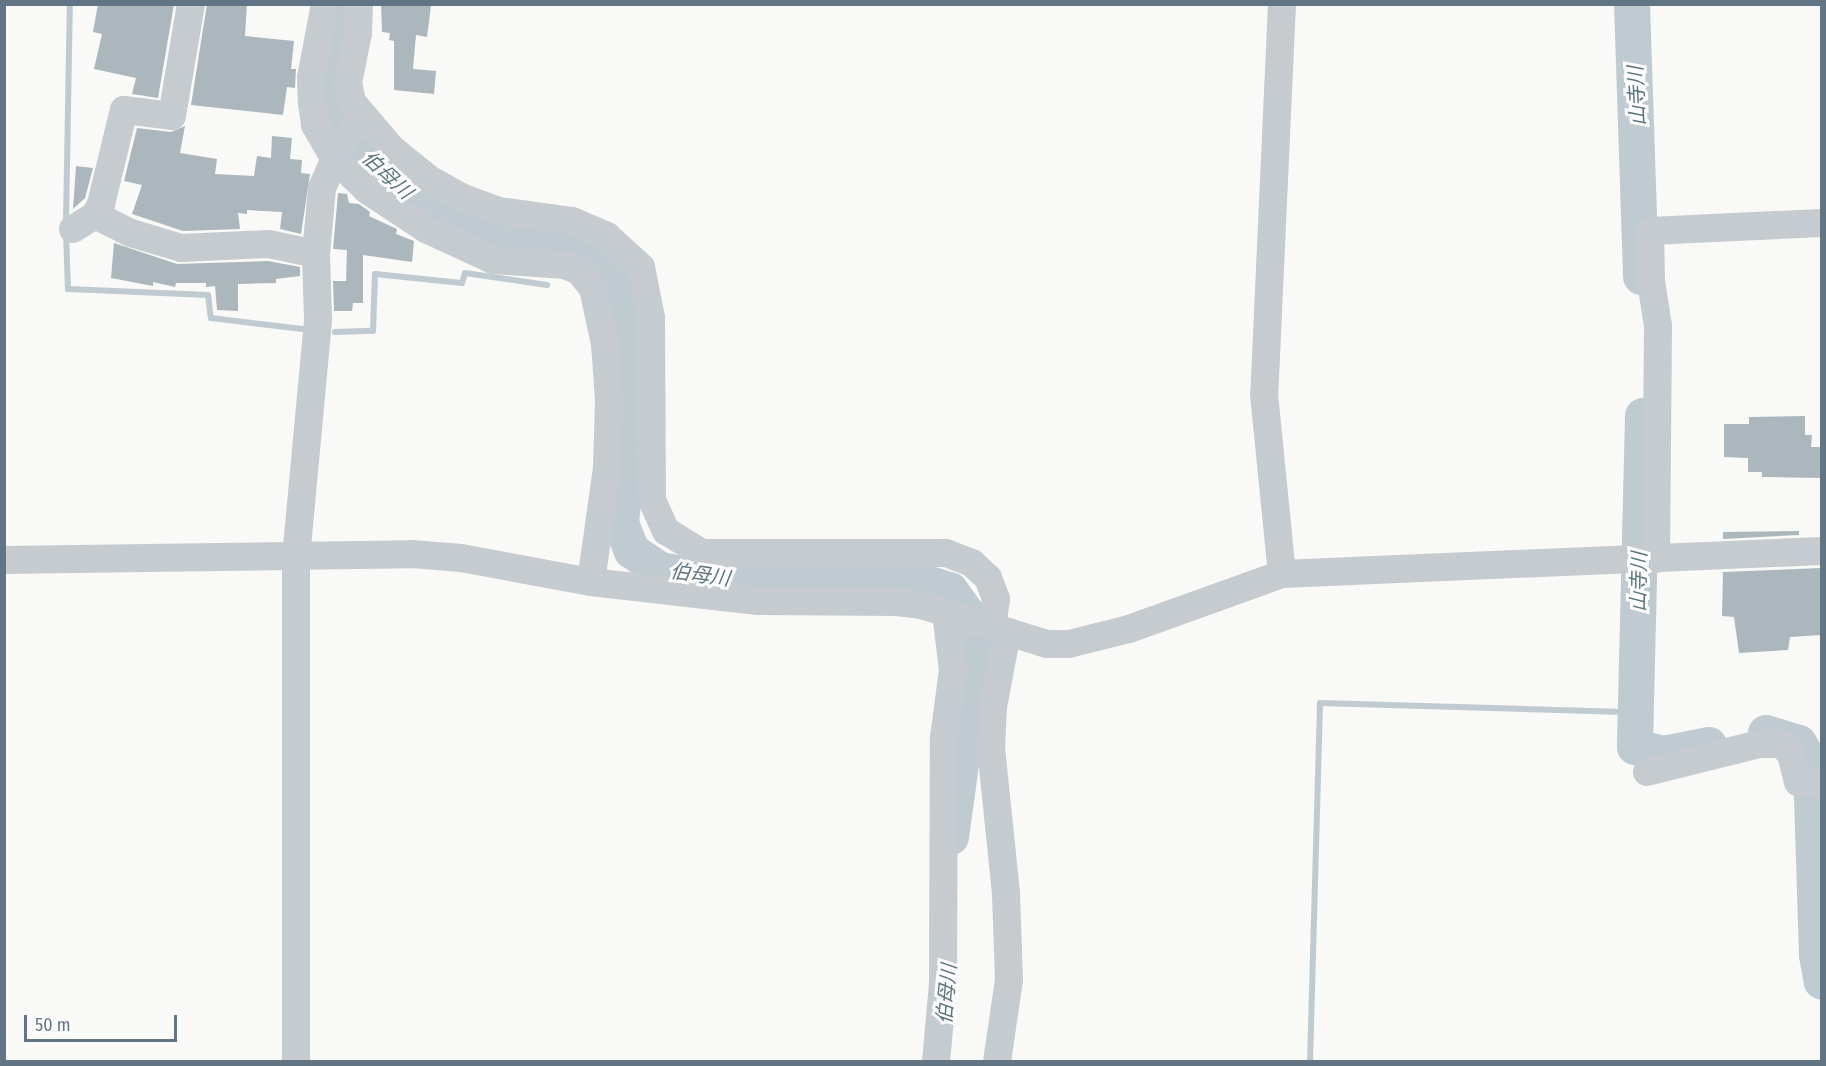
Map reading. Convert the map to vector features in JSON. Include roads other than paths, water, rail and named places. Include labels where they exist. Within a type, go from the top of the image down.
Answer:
[{"type":"street","points":[[191,4],[172,116],[124,110],[116,150],[84,222],[181,248],[269,244],[316,254]]},
{"type":"street","points":[[325,4],[311,78],[315,124],[349,137],[463,198],[499,211],[572,221],[607,236],[641,267],[651,318],[652,500],[658,519],[675,539],[702,553],[946,553],[972,563],[988,578],[996,599],[999,630],[991,749],[1006,893],[1009,980],[997,1062]]},
{"type":"street","points":[[296,1062],[296,558],[318,319],[316,254],[322,188],[349,137],[352,102],[348,83],[358,33],[359,4]]},
{"type":"street","points":[[1282,4],[1264,394],[1282,574]]},
{"type":"street","points":[[349,137],[367,190],[426,229],[494,260],[565,265],[579,271],[593,288],[605,344],[609,400],[607,468],[591,582]]},
{"type":"street","points":[[1656,560],[1658,326],[1651,281],[1650,231],[1821,223]]},
{"type":"street","points":[[4,561],[441,556],[591,582],[758,601],[897,602],[946,613],[1047,644],[1069,644],[1129,629],[1282,574],[1656,560],[1821,551]]},
{"type":"street","points":[[936,1062],[943,983],[944,738],[953,670],[946,613]]},
{"type":"street","points":[[1647,772],[1759,744],[1780,744],[1791,754],[1798,782],[1821,781]]},
{"type":"waterway","points":[[66,223],[70,4]]},
{"type":"waterway","name":"伯母川","points":[[343,4],[327,86],[328,103],[341,129],[372,163],[407,197],[445,219],[496,233],[572,241],[592,251],[606,265],[619,291],[629,353],[632,421],[621,523],[632,551],[660,570],[698,577],[793,583],[913,579],[950,590],[972,620],[978,640],[951,837]]},
{"type":"waterway","name":"山寺川","points":[[1632,4],[1641,277]]},
{"type":"waterway","points":[[66,233],[68,289],[208,295],[211,318],[302,329]]},
{"type":"waterway","points":[[335,332],[373,331],[375,274],[462,283],[465,273],[547,285]]},
{"type":"waterway","name":"山寺川","points":[[1643,416],[1635,747],[1664,754],[1709,745]]},
{"type":"waterway","points":[[1310,1062],[1320,703],[1616,712]]},
{"type":"waterway","name":"山寺川","points":[[1766,733],[1799,743],[1811,765],[1817,955],[1822,982]]}]
